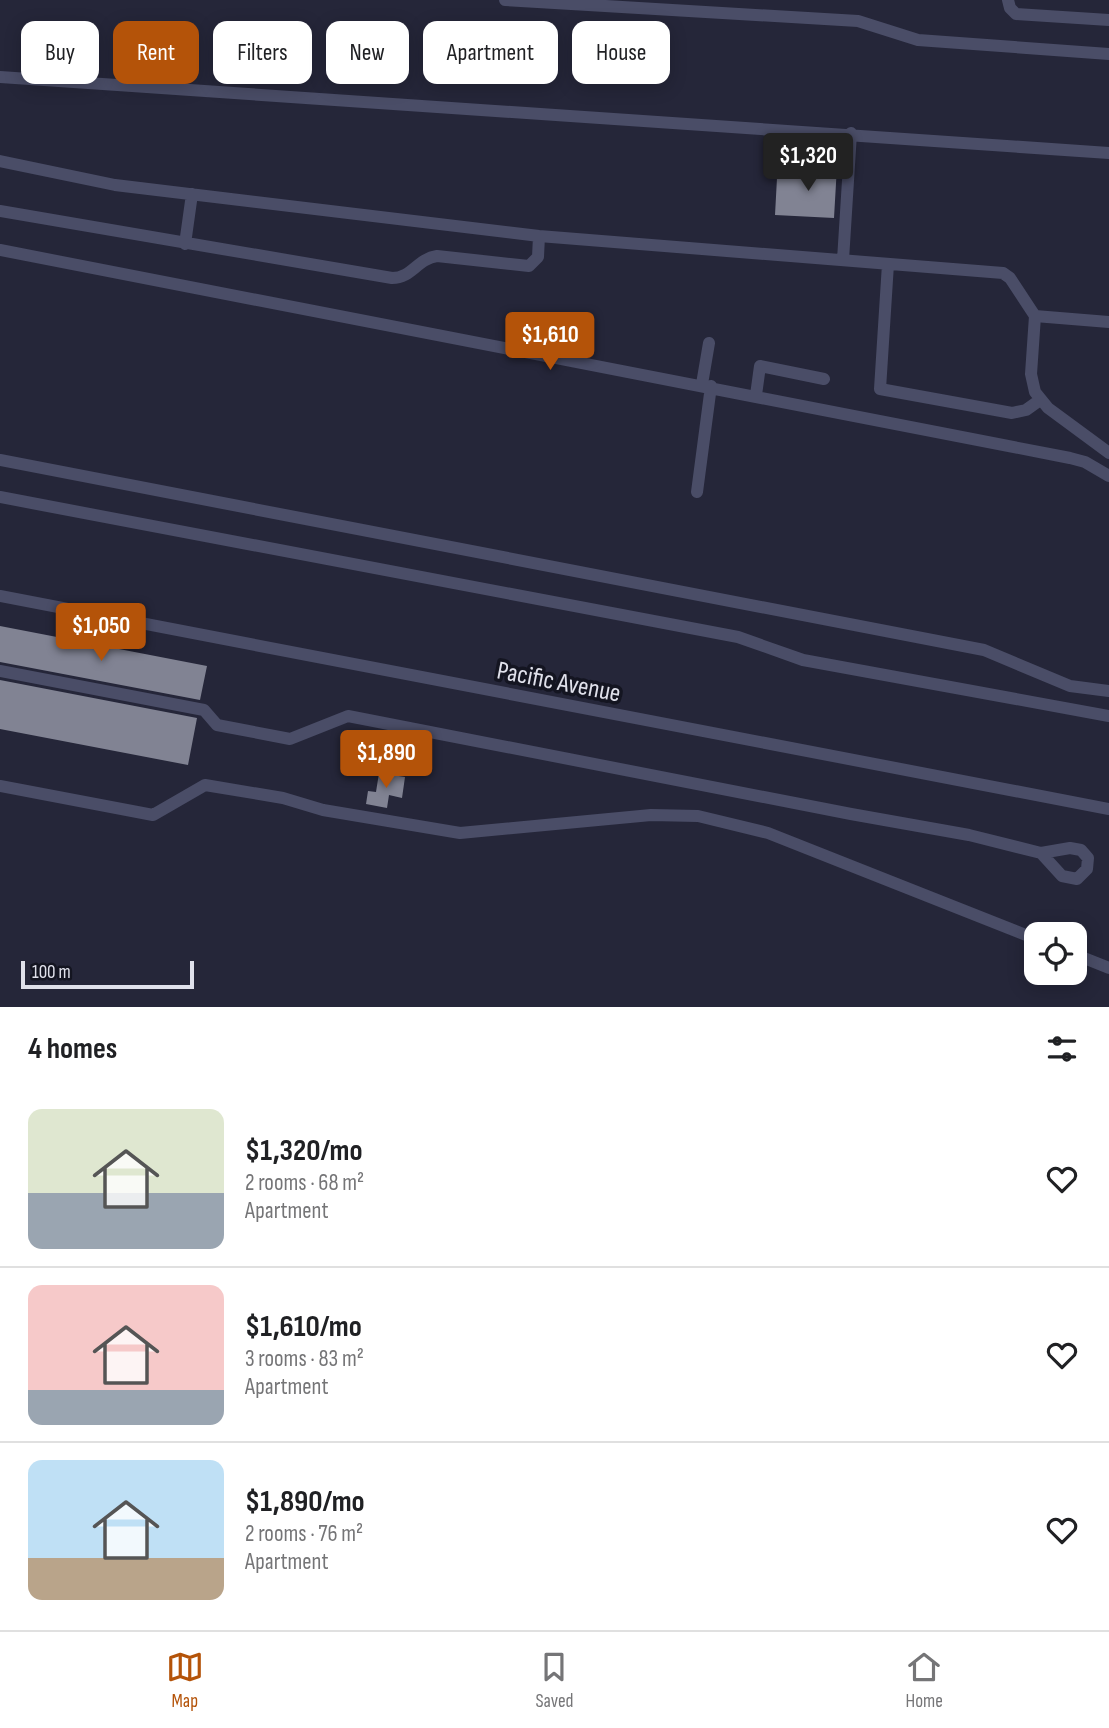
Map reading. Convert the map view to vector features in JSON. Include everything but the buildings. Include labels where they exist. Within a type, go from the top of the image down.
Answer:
[{"type":"street","points":[[505,0],[858,21],[918,40],[1109,54]]},
{"type":"street","points":[[1008,0],[1010,8],[1016,14],[1109,20]]},
{"type":"street","points":[[0,77],[851,133],[1109,153]]},
{"type":"street","points":[[843,260],[851,133]]},
{"type":"street","points":[[0,161],[83,179],[539,236],[1003,273],[1010,278],[1035,316],[1031,374],[1032,385],[1040,400],[1109,453]]},
{"type":"street","points":[[185,244],[192,194]]},
{"type":"street","points":[[0,211],[396,279],[408,275],[424,259],[437,256],[529,266],[538,257],[539,236]]},
{"type":"street","points":[[0,250],[1070,457],[1109,476]]},
{"type":"street","points":[[888,264],[880,388],[1012,412],[1021,412],[1040,400]]},
{"type":"street","points":[[1035,316],[1109,322]]},
{"type":"street","points":[[697,492],[709,343]]},
{"type":"street","points":[[757,395],[760,366],[824,379]]},
{"type":"street","points":[[0,460],[984,650],[1056,682],[1109,691]]},
{"type":"street","points":[[0,496],[738,638],[803,660],[1109,716]]},
{"type":"street","name":"Pacific Avenue","points":[[0,596],[1109,809]]},
{"type":"street","points":[[0,671],[204,710],[217,725],[290,739],[348,716],[969,835],[1041,853]]},
{"type":"street","points":[[0,786],[153,815],[205,785],[284,798],[323,810],[460,833],[650,815],[698,816],[768,833],[1024,934]]},
{"type":"street","points":[[1087,959],[1109,968]]},
{"type":"shaded area","points":[[0,0],[1109,0],[1109,1007],[0,1007]]}]
